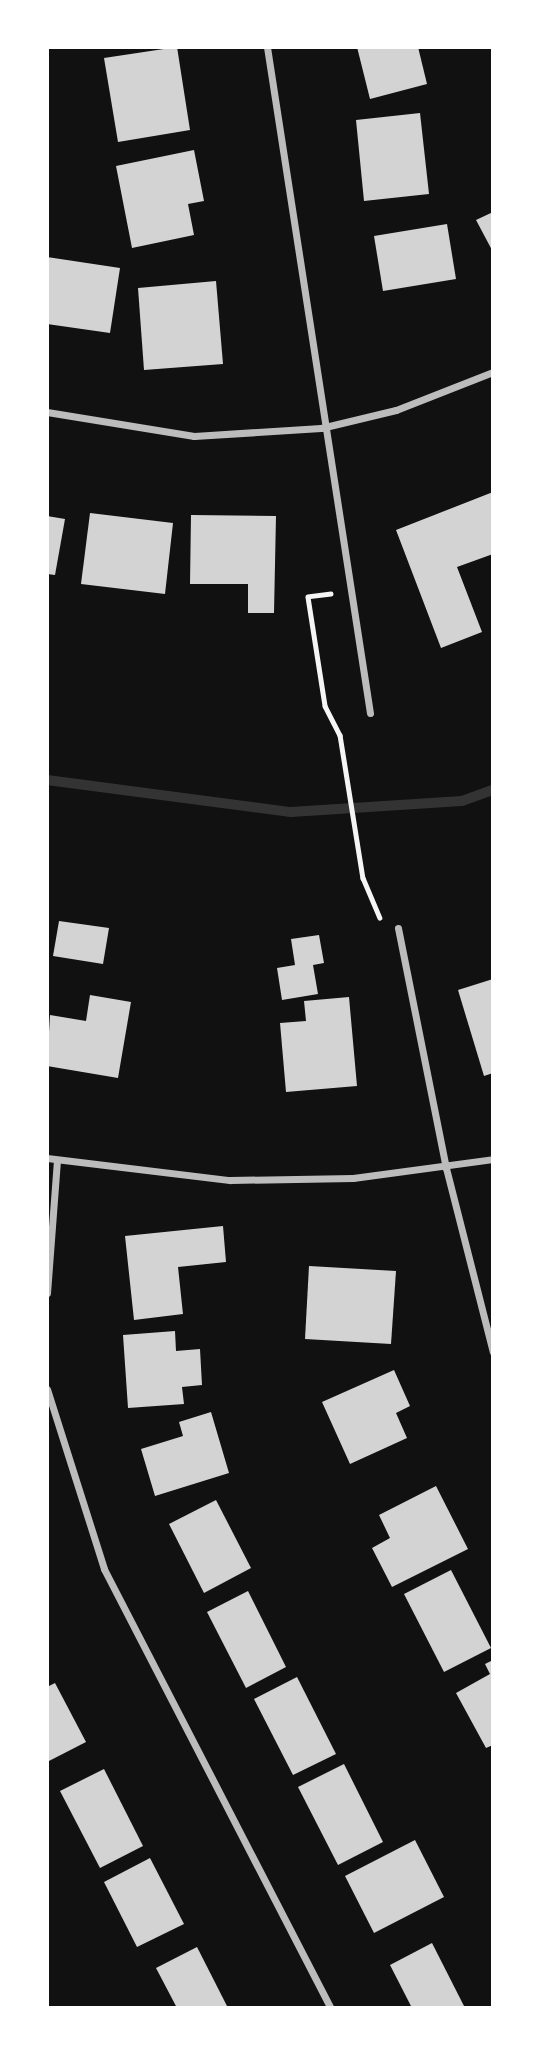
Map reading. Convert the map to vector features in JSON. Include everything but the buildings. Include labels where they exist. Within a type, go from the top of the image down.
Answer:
[{"type":"street","points":[[267,47],[321,428],[370,713]]},
{"type":"street","points":[[47,412],[194,436],[321,428],[396,410],[493,372]]},
{"type":"street","points":[[398,928],[446,1168],[493,1352]]},
{"type":"street","points":[[47,1158],[230,1180],[446,1168],[493,1159]]},
{"type":"street","points":[[47,1293],[57,1160]]},
{"type":"street","points":[[47,1389],[104,1569],[331,2008]]},
{"type":"path","points":[[348,591],[308,597],[325,706],[340,735],[363,878],[382,923],[398,928]]},
{"type":"waterway","points":[[47,780],[291,812],[462,801],[493,790]]}]
